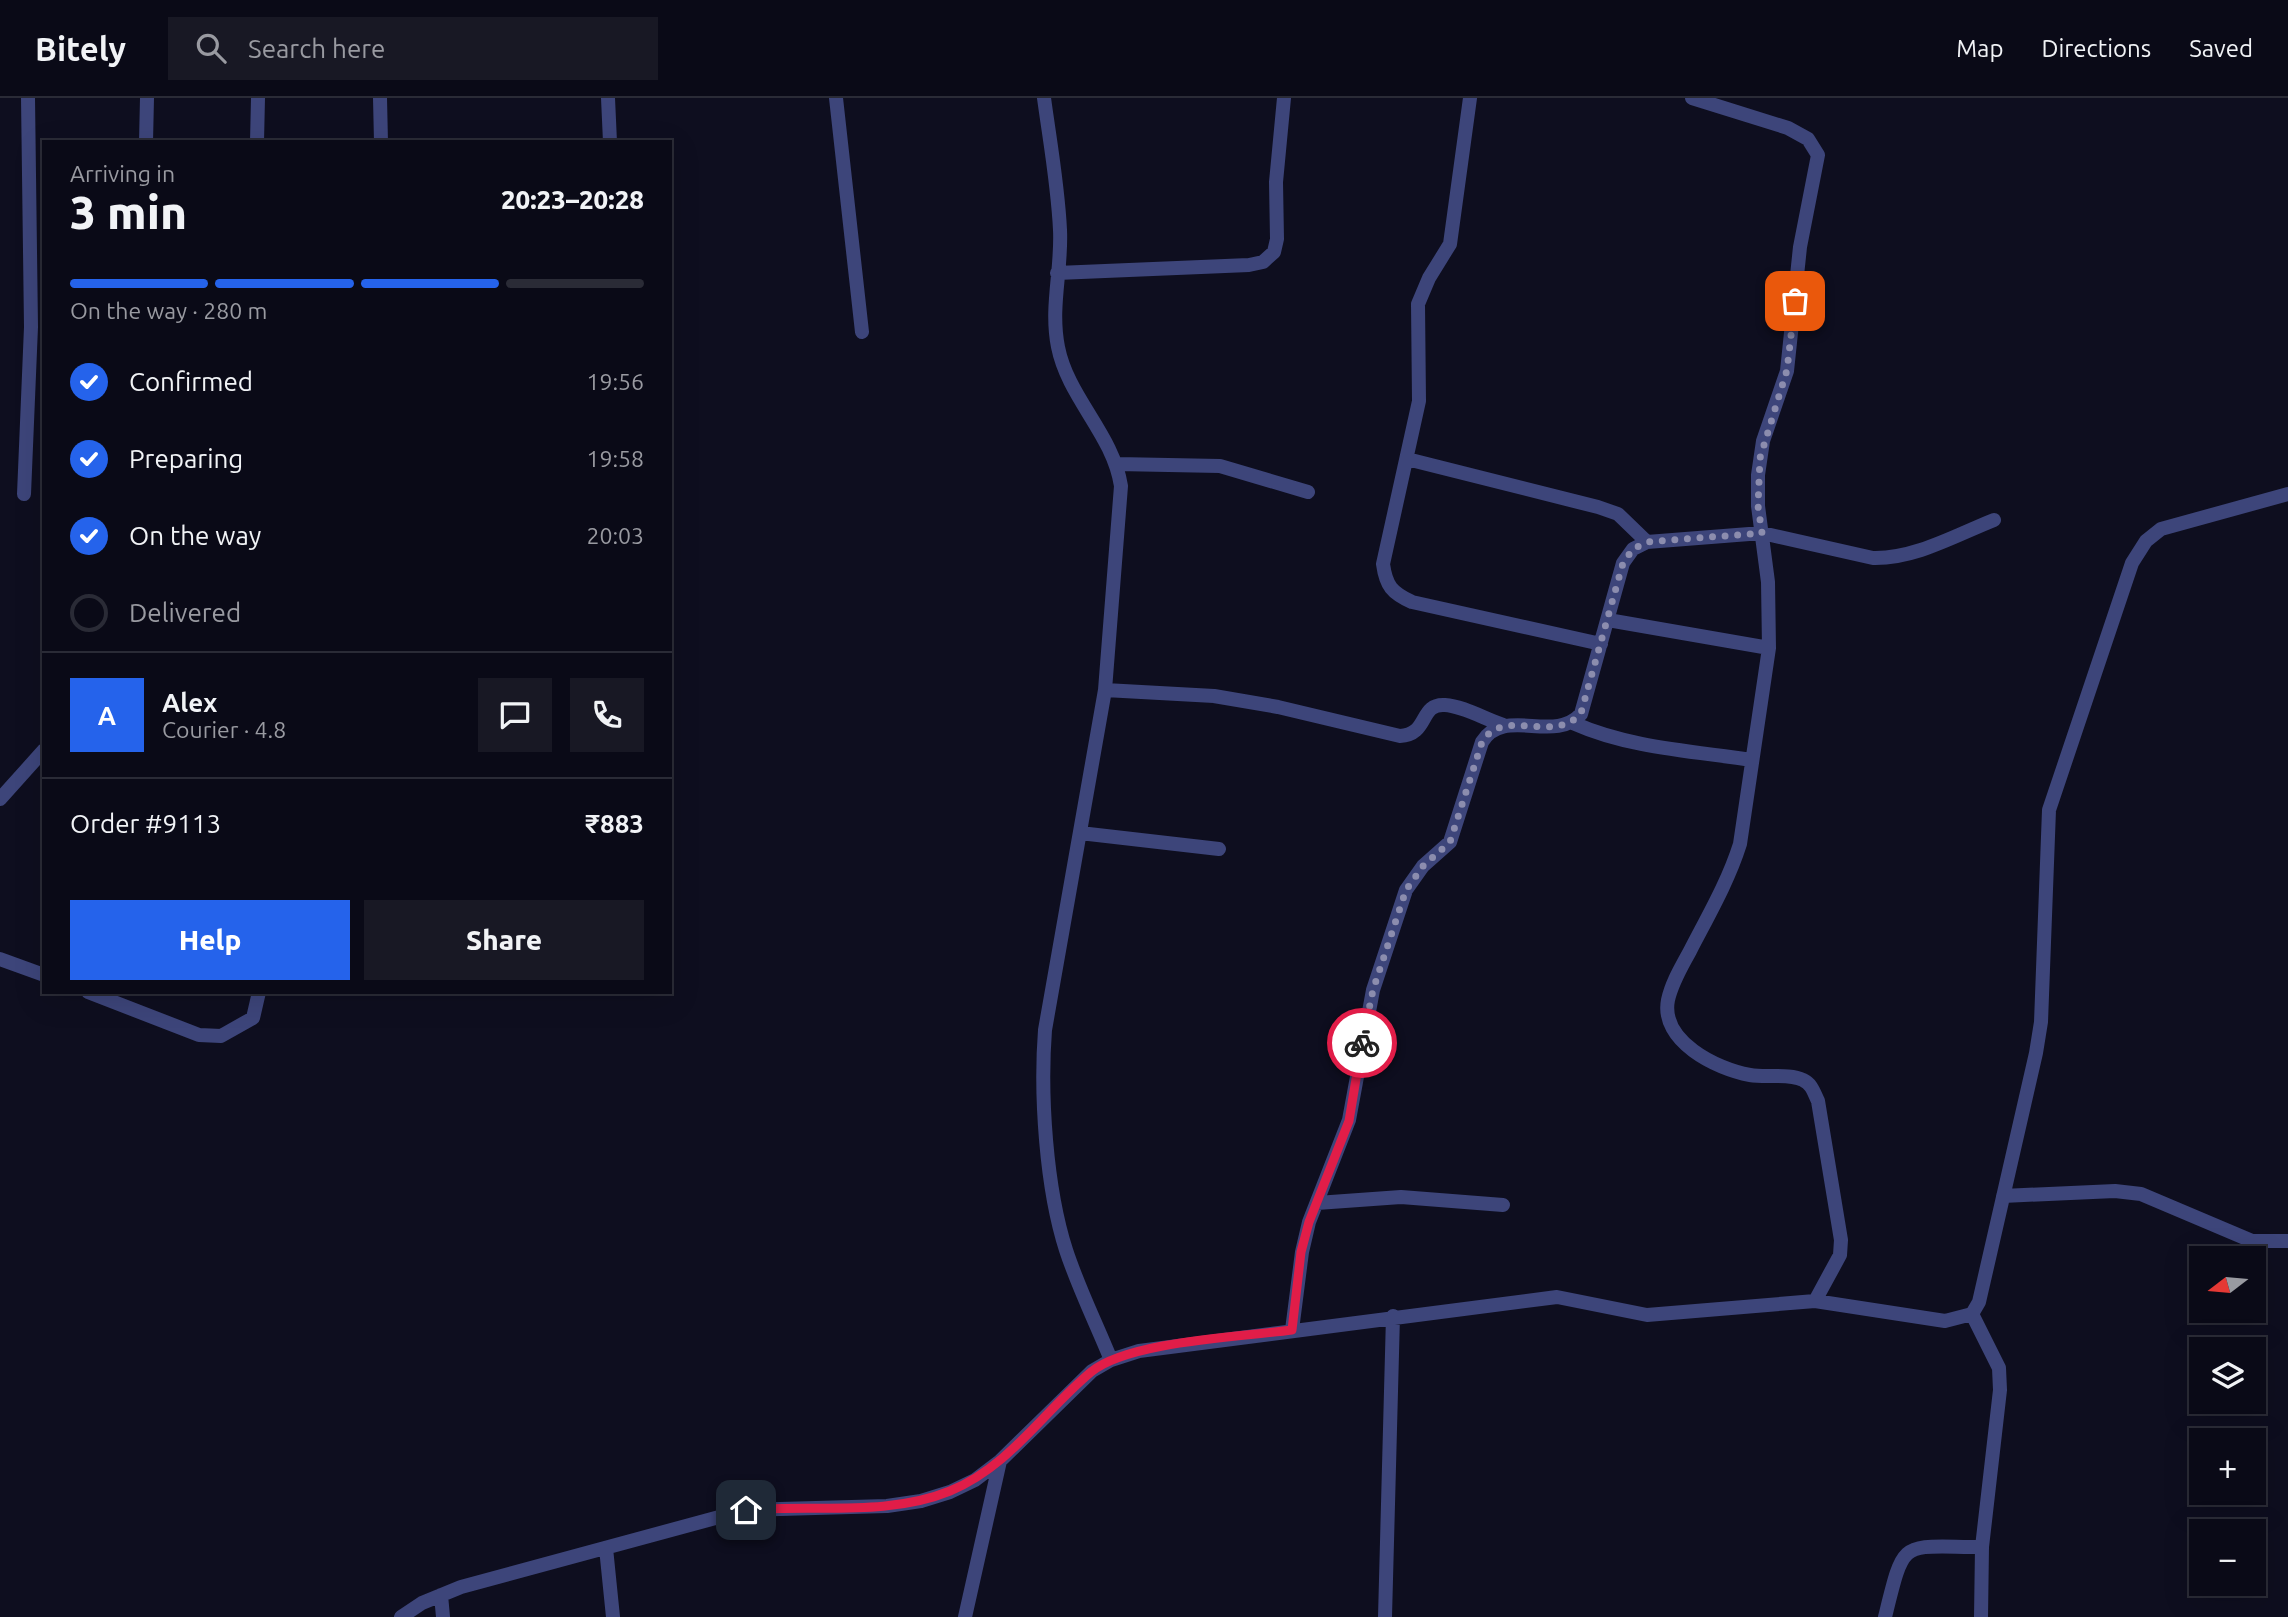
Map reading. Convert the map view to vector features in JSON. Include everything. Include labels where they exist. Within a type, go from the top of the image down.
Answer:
[{"type":"street","points":[[24,494],[37,328],[28,98]]},
{"type":"street","points":[[146,98],[146,140]]},
{"type":"street","points":[[257,140],[258,98]]},
{"type":"street","points":[[380,98],[381,140]]},
{"type":"street","points":[[608,98],[610,140]]},
{"type":"street","points":[[836,98],[862,332]]},
{"type":"street","points":[[1044,98],[1060,229],[1054,298],[1058,345],[1063,366],[1117,464],[1121,510],[1105,690],[1045,1030],[1042,1068],[1055,1206],[1067,1250],[1111,1360]]},
{"type":"street","points":[[1057,274],[1249,265],[1262,262],[1274,252],[1277,239],[1276,182],[1284,98]]},
{"type":"street","points":[[1470,98],[1450,244],[1429,278],[1418,304],[1421,381],[1407,459],[1383,564],[1385,581],[1395,594],[1412,602],[1601,644]]},
{"type":"street","points":[[1692,98],[1787,128],[1808,139],[1818,155],[1800,247],[1787,370],[1763,441],[1758,475],[1768,582],[1769,648],[1740,844],[1732,868],[1675,980],[1668,1001],[1668,1021],[1674,1035],[1685,1045],[1737,1072],[1801,1079],[1811,1085],[1818,1101],[1841,1240],[1840,1255],[1815,1301]]},
{"type":"street","points":[[1407,459],[1608,510],[1631,523],[1647,542]]},
{"type":"street","points":[[1117,464],[1220,466],[1308,492]]},
{"type":"street","points":[[401,1617],[441,1595],[746,1510],[887,1506],[921,1501],[975,1480],[1000,1461],[1092,1371],[1111,1360],[1139,1351],[1393,1316],[1557,1297],[1647,1315],[1815,1301],[1945,1321],[1972,1314],[1979,1302],[2036,1053],[2040,1022],[2049,810],[2132,563],[2146,541],[2161,529],[2288,495]]},
{"type":"street","points":[[1105,690],[1214,696],[1278,706],[1400,736],[1410,736],[1419,730],[1427,713],[1435,706],[1447,705],[1503,725],[1561,728],[1573,723],[1581,713],[1623,563],[1633,549],[1647,542],[1762,533],[1873,558],[1888,558],[1907,555],[1994,520]]},
{"type":"street","points":[[1608,620],[1769,648]]},
{"type":"street","points":[[1573,723],[1598,734],[1631,742],[1752,760]]},
{"type":"street","points":[[1292,1330],[1301,1252],[1349,1121],[1368,1009],[1406,890],[1423,866],[1450,842],[1482,742],[1489,731],[1503,725]]},
{"type":"street","points":[[0,799],[42,752]]},
{"type":"street","points":[[1080,833],[1219,849]]},
{"type":"street","points":[[0,959],[42,974]]},
{"type":"street","points":[[93,994],[200,1035],[221,1036],[253,1018],[259,994]]},
{"type":"street","points":[[2003,1196],[2115,1191],[2141,1195],[2252,1241],[2288,1241]]},
{"type":"street","points":[[1317,1203],[1401,1197],[1503,1205]]},
{"type":"street","points":[[1972,1314],[2000,1368],[2000,1390],[1982,1547],[1981,1617]]},
{"type":"street","points":[[1385,1617],[1393,1316]]},
{"type":"street","points":[[965,1617],[1000,1461]]},
{"type":"street","points":[[1885,1617],[1898,1562],[1907,1551],[1918,1547],[1982,1547]]},
{"type":"street","points":[[606,1548],[612,1617]]},
{"type":"street","points":[[441,1595],[443,1617]]},
{"type":"way so far","points":[[1362,1043],[1373,990],[1406,890],[1423,866],[1450,842],[1482,742],[1489,731],[1503,725],[1561,728],[1573,723],[1581,713],[1623,563],[1633,549],[1647,542],[1762,533],[1758,506],[1760,458],[1763,441],[1787,370],[1795,301]]},
{"type":"route","points":[[746,1510],[887,1506],[921,1501],[950,1492],[975,1480],[1000,1461],[1092,1371],[1111,1360],[1139,1351],[1292,1330],[1301,1252],[1309,1222],[1349,1121],[1362,1043]]}]
